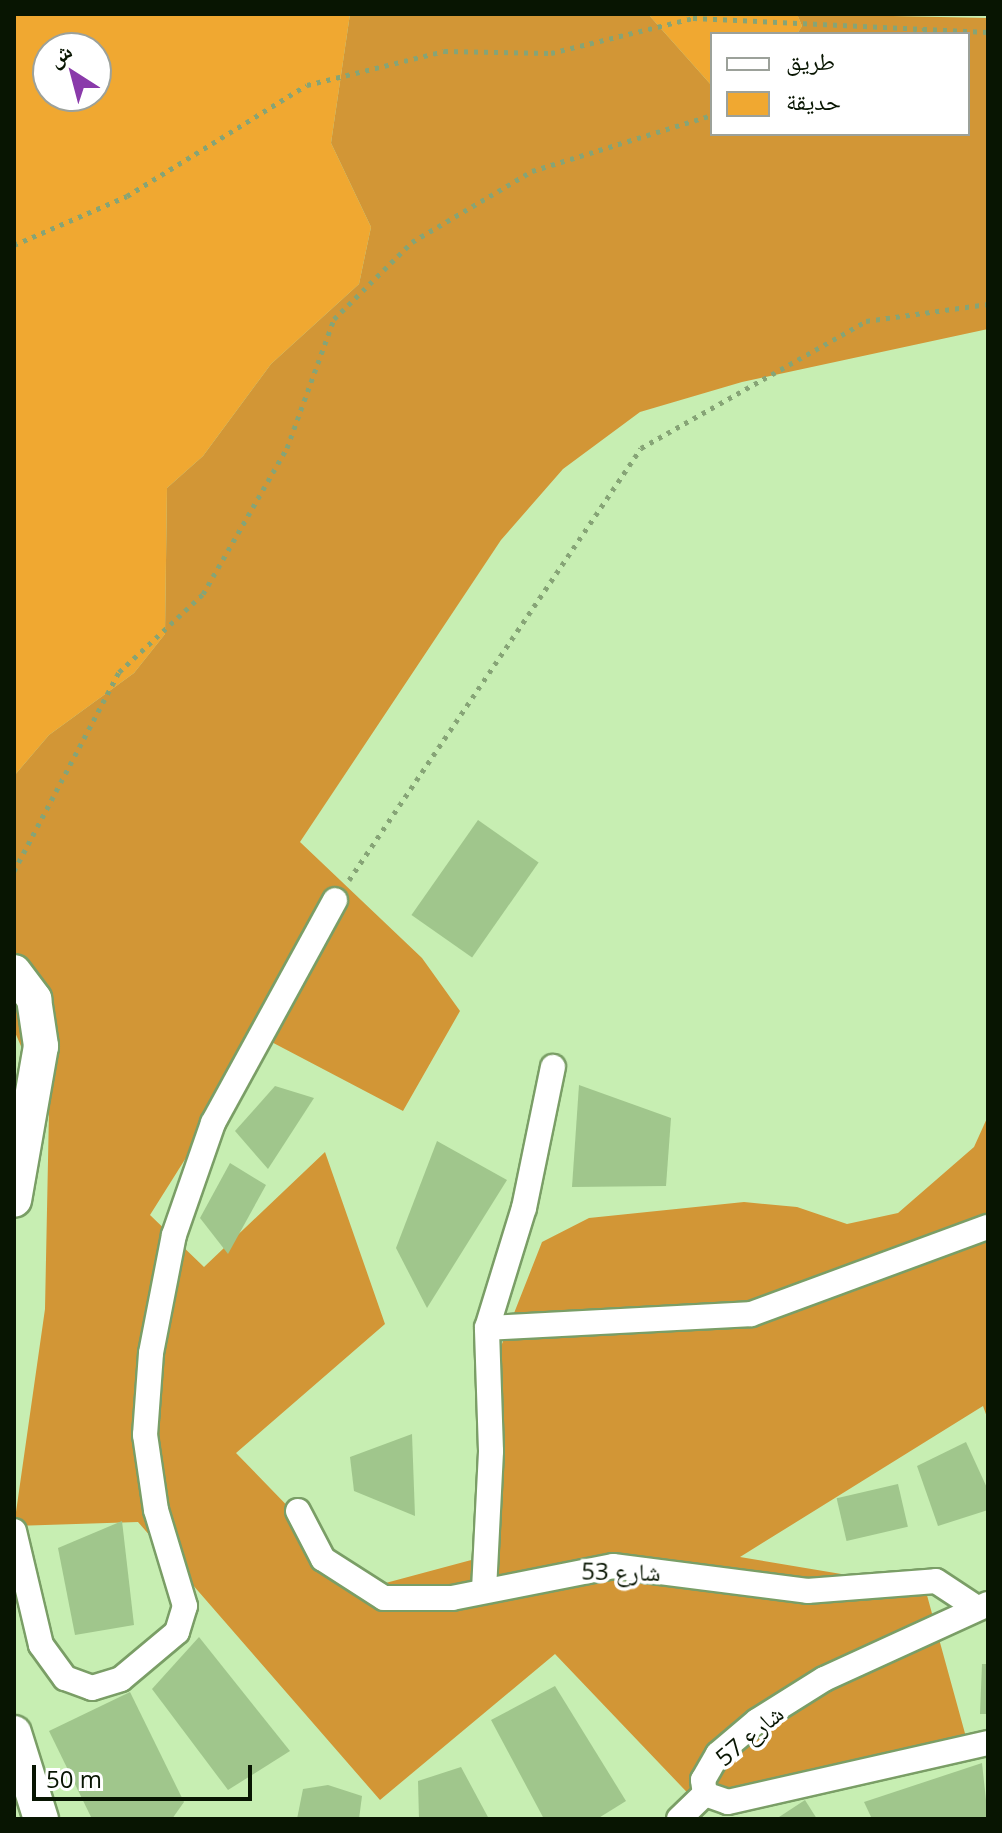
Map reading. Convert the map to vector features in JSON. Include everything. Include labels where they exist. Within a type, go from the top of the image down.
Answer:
[{"type":"main road","points":[[14,972],[39,1019],[14,1200]]},
{"type":"main road","points":[[14,1733],[41,1819]]},
{"type":"street","points":[[14,1531],[41,1645],[65,1678],[92,1688],[121,1679],[177,1632],[185,1606],[156,1510],[145,1435],[151,1353],[174,1235],[213,1123],[335,900]]},
{"type":"street","points":[[484,1590],[491,1480],[487,1328],[524,1208],[553,1067]]},
{"type":"street","points":[[487,1328],[751,1314],[988,1227]]},
{"type":"street","name":"شارع 53","points":[[298,1511],[323,1559],[361,1589],[410,1601],[613,1566],[807,1591],[936,1581],[982,1606]]},
{"type":"street","name":"شارع 57","points":[[982,1606],[879,1650],[757,1721],[718,1754],[703,1780],[705,1794],[728,1802],[779,1795],[988,1743]]},
{"type":"street","points":[[679,1819],[705,1794]]},
{"type":"path","points":[[14,245],[127,196],[307,85],[444,51],[551,53],[693,18],[988,32]]},
{"type":"path","points":[[918,32],[931,27]]},
{"type":"path","points":[[14,871],[119,672],[203,594],[287,448],[334,319],[412,242],[532,171],[710,116]]},
{"type":"path","points":[[335,900],[641,448],[866,321],[988,304]]},
{"type":"green space","points":[[14,14],[350,14],[331,143],[371,227],[359,284],[271,364],[203,456],[167,488],[165,634],[134,673],[49,735],[14,776]]},
{"type":"green space","points":[[648,14],[797,14],[802,26],[798,32],[710,32],[710,84]]},
{"type":"shaded area","points":[[350,14],[648,14],[710,84],[710,136],[970,136],[970,32],[798,32],[802,26],[797,14],[988,18],[988,329],[742,382],[640,412],[563,469],[501,540],[300,842],[422,958],[460,1011],[403,1111],[262,1037],[150,1215],[204,1267],[325,1152],[385,1324],[236,1453],[367,1588],[475,1559],[489,1377],[542,1242],[589,1218],[744,1202],[797,1207],[847,1224],[898,1213],[974,1147],[988,1116],[988,1420],[983,1406],[740,1557],[925,1588],[966,1737],[702,1808],[555,1654],[380,1800],[138,1522],[14,1526],[45,1309],[49,1111],[14,1030],[14,776],[49,735],[134,673],[165,634],[167,488],[203,456],[271,364],[359,284],[371,227],[331,143]]},
{"type":"building","points":[[478,820],[539,862],[472,957],[411,915]]},
{"type":"building","points":[[579,1085],[671,1118],[666,1186],[572,1187]]},
{"type":"building","points":[[275,1086],[314,1098],[268,1169],[235,1131]]},
{"type":"building","points":[[437,1141],[507,1180],[427,1308],[396,1248]]},
{"type":"building","points":[[230,1163],[266,1185],[228,1254],[200,1218]]},
{"type":"building","points":[[412,1434],[415,1516],[354,1491],[350,1457]]},
{"type":"building","points":[[966,1442],[988,1490],[988,1510],[938,1526],[917,1466]]},
{"type":"building","points":[[898,1484],[908,1527],[847,1541],[837,1498]]},
{"type":"building","points":[[122,1521],[134,1625],[75,1635],[58,1548]]},
{"type":"building","points":[[199,1637],[290,1751],[228,1790],[152,1689]]},
{"type":"building","points":[[982,1664],[988,1664],[988,1714],[980,1714]]},
{"type":"building","points":[[555,1686],[626,1801],[597,1819],[544,1819],[491,1720]]},
{"type":"building","points":[[130,1692],[184,1802],[172,1819],[92,1819],[49,1731]]},
{"type":"building","points":[[982,1763],[988,1819],[872,1819],[864,1802]]},
{"type":"building","points":[[461,1767],[489,1819],[419,1819],[418,1781]]},
{"type":"building","points":[[328,1785],[362,1796],[359,1819],[297,1819],[303,1789]]},
{"type":"building","points":[[805,1800],[817,1819],[776,1819]]}]
